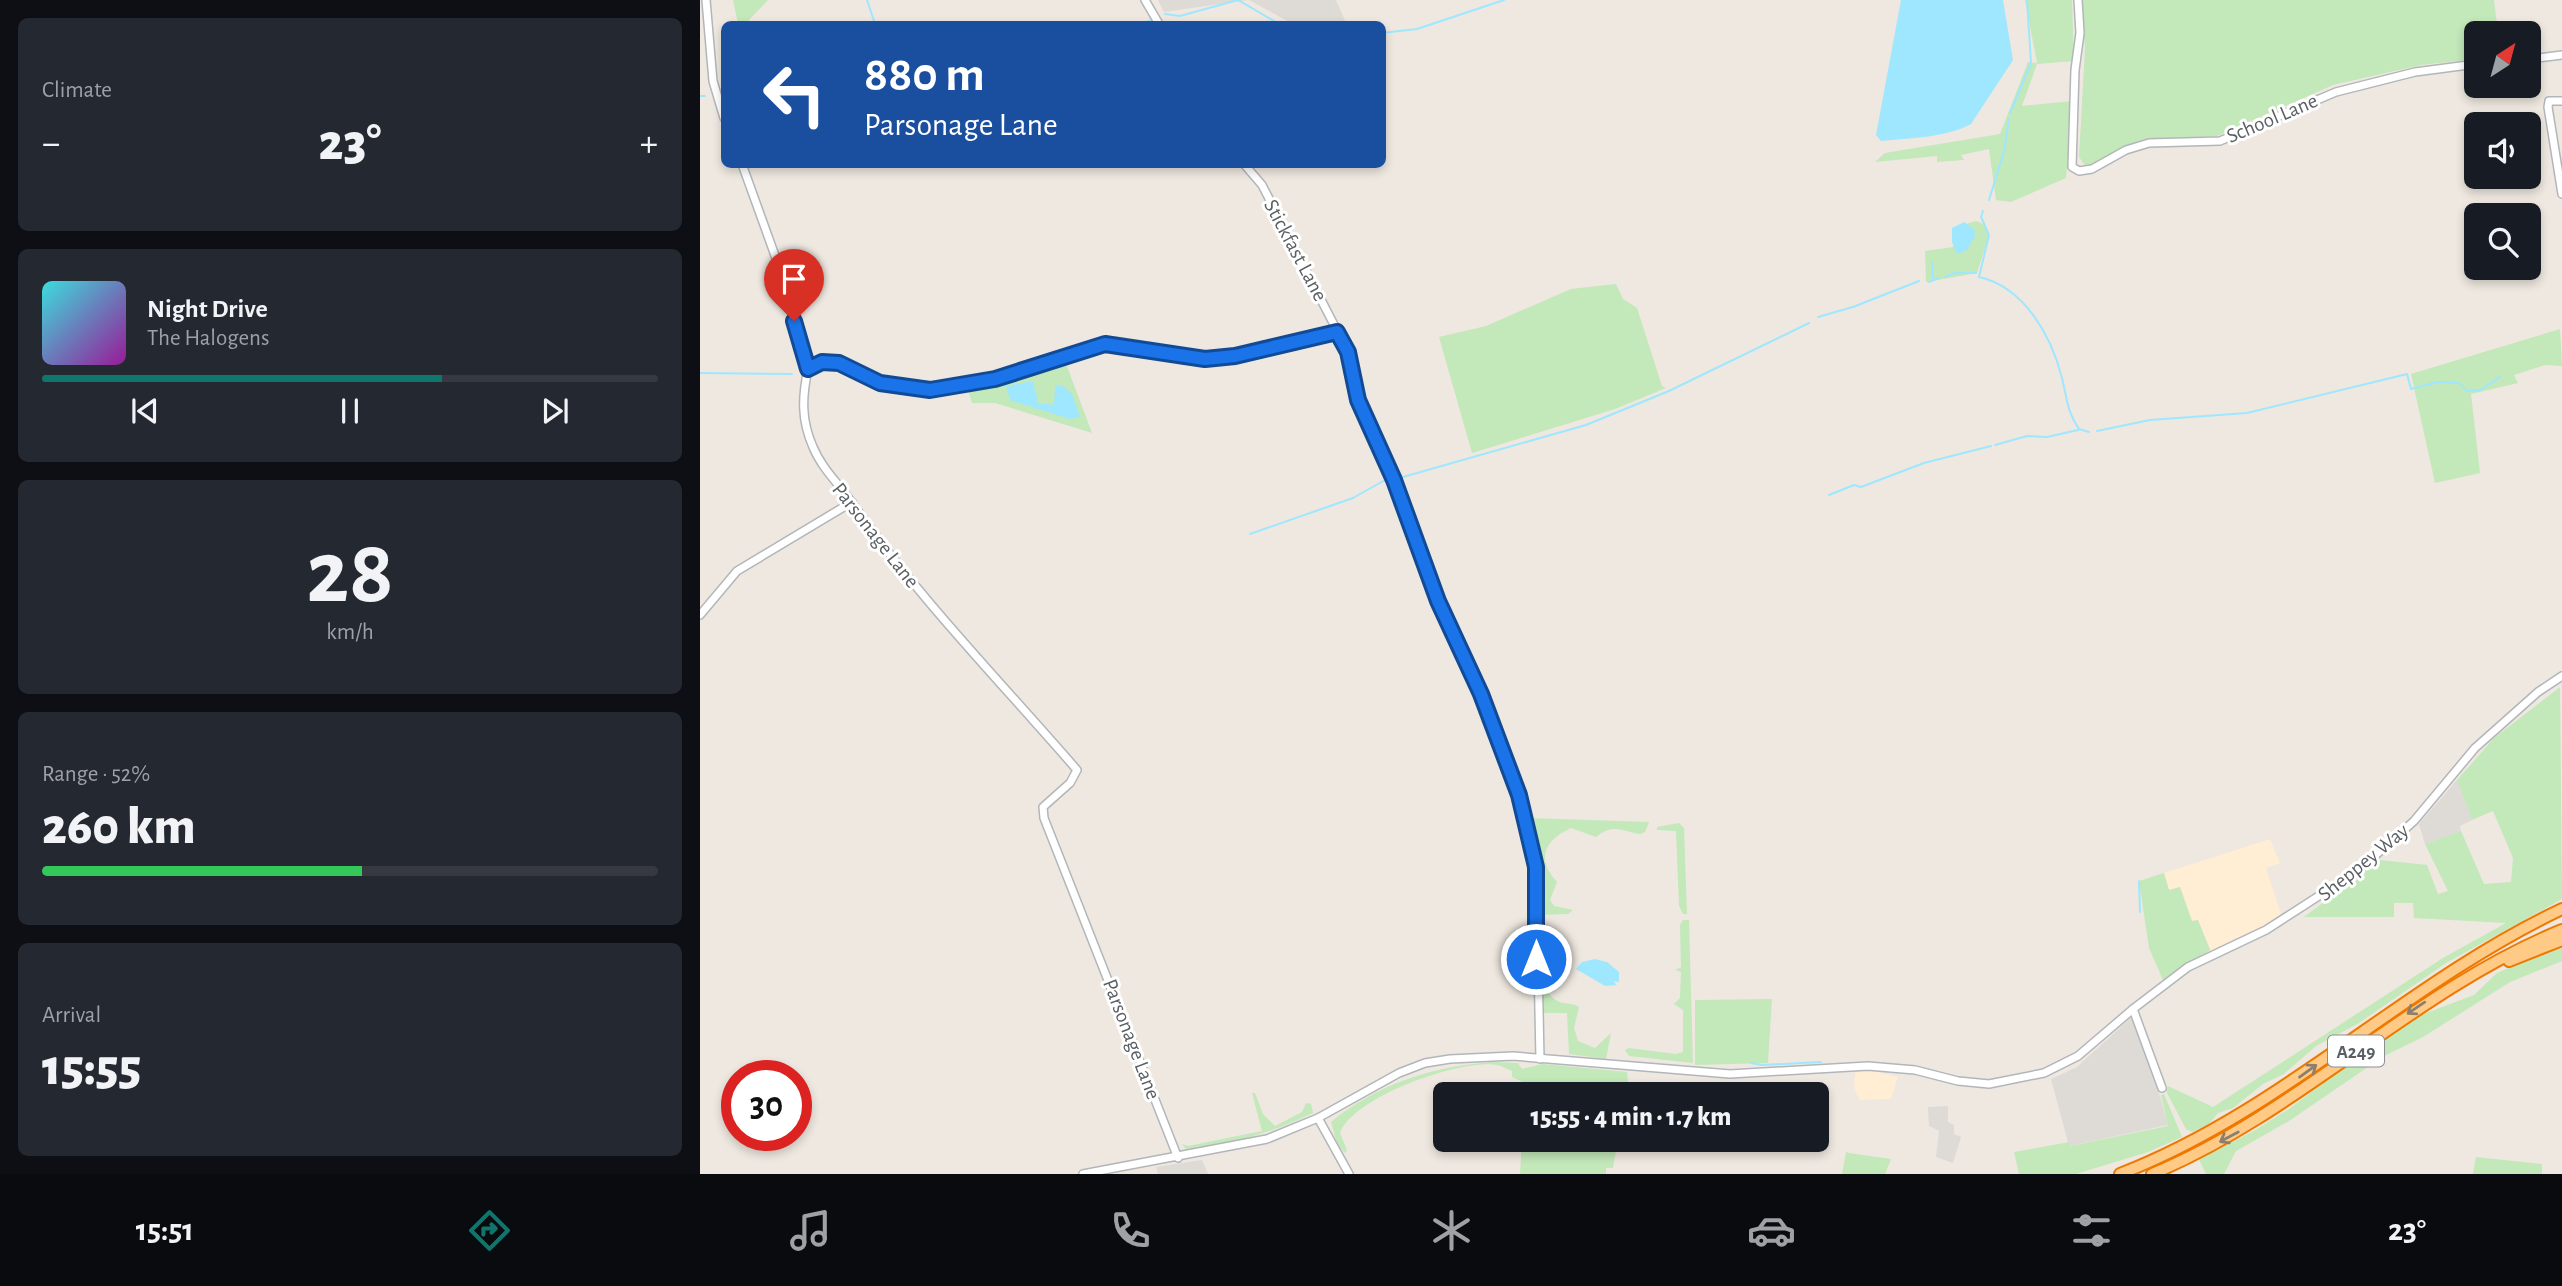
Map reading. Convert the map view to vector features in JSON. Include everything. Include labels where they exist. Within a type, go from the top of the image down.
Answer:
[{"type":"highway","name":"A249","points":[[2120,1174],[2168,1154],[2238,1118],[2434,981],[2488,947],[2562,909]]},
{"type":"highway","name":"A249","points":[[2434,981],[2498,946],[2562,917]]},
{"type":"highway","name":"A249","points":[[2152,1174],[2246,1128],[2443,990],[2514,951],[2562,930]]},
{"type":"highway","name":"A249","points":[[2443,990],[2562,940]]},
{"type":"street","points":[[706,0],[713,81],[721,108]]},
{"type":"street","points":[[1145,0],[1157,21]]},
{"type":"street","name":"School Lane","points":[[2078,0],[2080,33],[2072,167],[2079,172],[2092,169],[2126,150],[2150,144],[2220,141],[2336,92],[2415,72],[2464,66]]},
{"type":"street","points":[[2541,58],[2562,55]]},
{"type":"street","points":[[2562,101],[2549,101],[2562,194]]},
{"type":"street","points":[[743,168],[782,275],[808,369],[822,362],[839,363],[880,383],[930,390],[995,379],[1105,344],[1205,359],[1235,356],[1337,332]]},
{"type":"street","name":"Stickfast Lane","points":[[1247,168],[1262,185],[1348,352],[1362,412],[1394,480],[1438,601],[1481,694],[1526,819],[1536,867],[1540,1059]]},
{"type":"street","name":"Parsonage Lane","points":[[808,369],[803,392],[805,426],[825,468],[898,567],[1077,770],[1070,783],[1043,807],[1044,818],[1178,1157]]},
{"type":"street","points":[[700,615],[737,571],[852,502]]},
{"type":"street","name":"Sheppey Way","points":[[1083,1174],[1244,1146],[1318,1118],[1399,1073],[1425,1063],[1482,1056],[1730,1074],[1868,1066],[1915,1070],[1958,1081],[1989,1084],[2045,1073],[2067,1063],[2188,967],[2289,917],[2378,856],[2414,821],[2474,748],[2539,692],[2562,676]]},
{"type":"street","points":[[2133,1009],[2162,1088]]},
{"type":"street","points":[[1318,1118],[1349,1174]]},
{"type":"shaded area","points":[[1158,0],[1248,0],[1164,12]]},
{"type":"shaded area","points":[[1249,0],[1336,0],[1345,21],[1288,21]]},
{"type":"shaded area","points":[[2457,780],[2472,820],[2460,826],[2461,831],[2425,844],[2419,824]]},
{"type":"shaded area","points":[[2270,839],[2280,863],[2266,868],[2281,914],[2268,924],[2211,951],[2198,920],[2192,922],[2180,887],[2169,890],[2164,873]]},
{"type":"shaded area","points":[[2133,1016],[2146,1047],[2168,1125],[2069,1146],[2051,1079],[2077,1067]]},
{"type":"shaded area","points":[[1868,1070],[1898,1077],[1891,1099],[1860,1100],[1854,1088],[1855,1072]]},
{"type":"shaded area","points":[[1948,1106],[1948,1122],[1954,1125],[1954,1134],[1961,1137],[1953,1163],[1936,1157],[1939,1131],[1929,1126],[1928,1107]]},
{"type":"shaded area","points":[[1202,1160],[1208,1174],[1158,1174],[1156,1167]]},
{"type":"green space","points":[[733,0],[768,0],[749,21],[737,21]]},
{"type":"green space","points":[[2025,0],[2072,0],[2074,61],[2037,64],[2022,106],[2073,101],[2066,178],[2011,202],[1996,200],[1989,149],[1961,155],[1964,160],[1937,162],[1937,156],[1875,162],[1885,153],[2000,134],[2028,62],[2037,63]]},
{"type":"green space","points":[[2081,0],[2494,0],[2497,21],[2464,21],[2464,60],[2421,65],[2333,85],[2217,136],[2144,139],[2086,167],[2079,157],[2085,49]]},
{"type":"green space","points":[[1976,221],[1983,224],[1989,235],[1977,273],[1926,282],[1925,251],[1953,247],[1952,228]]},
{"type":"green space","points":[[1616,284],[1623,299],[1637,308],[1662,386],[1666,388],[1615,409],[1472,453],[1439,337],[1486,326],[1571,289]]},
{"type":"green space","points":[[2560,329],[2562,366],[2545,365],[2514,375],[2518,383],[2471,394],[2480,473],[2435,483],[2411,374]]},
{"type":"green space","points":[[1065,361],[1092,433],[995,403],[972,403],[967,387]]},
{"type":"green space","points":[[2560,687],[2562,899],[2446,963],[2359,1023],[2316,1046],[2284,1074],[2263,1084],[2233,1108],[2218,1113],[2209,1124],[2192,1132],[2186,1129],[2166,1091],[2168,1086],[2213,1107],[2443,958],[2506,923],[2414,918],[2413,903],[2394,903],[2394,917],[2304,917],[2380,860],[2427,865],[2438,894],[2448,891],[2425,844],[2461,831],[2484,884],[2511,882],[2513,858],[2493,811],[2472,820],[2457,780],[2494,738]]},
{"type":"green space","points":[[1529,818],[1649,822],[1645,832],[1640,834],[1612,829],[1596,837],[1571,828],[1555,838],[1546,850],[1546,865],[1557,882],[1550,900],[1554,906],[1573,910],[1568,914],[1542,915],[1542,929],[1550,949],[1546,984],[1548,991],[1556,1000],[1579,1007],[1574,1028],[1578,1041],[1595,1048],[1611,1033],[1606,1059],[1569,1054],[1567,1013],[1541,1013],[1538,867]]},
{"type":"green space","points":[[1679,823],[1684,828],[1687,914],[1683,914],[1679,906],[1676,831],[1657,830],[1657,827]]},
{"type":"green space","points":[[2164,873],[2169,890],[2180,887],[2192,921],[2198,920],[2210,950],[2163,980],[2149,948],[2139,881]]},
{"type":"green space","points":[[1683,920],[1689,920],[1693,1063],[1629,1056],[1625,1050],[1629,1048],[1676,1054],[1683,1052],[1683,1010],[1674,1004],[1680,998],[1681,972],[1675,970],[1681,967],[1680,925]]},
{"type":"green space","points":[[2562,945],[2562,961],[2510,982],[2423,1037],[2384,1056],[2289,1121],[2236,1151],[2224,1174],[2206,1174],[2198,1158],[2252,1132],[2289,1109],[2366,1051],[2421,1015],[2474,995],[2497,973]]},
{"type":"green space","points":[[1772,999],[1768,1063],[1695,1065],[1695,1000]]},
{"type":"green space","points":[[1518,1063],[1522,1069],[1543,1064],[1627,1072],[1628,1082],[1523,1082],[1512,1077],[1512,1071],[1497,1065],[1459,1068],[1410,1083],[1365,1106],[1349,1119],[1340,1133],[1347,1150],[1345,1153],[1337,1144],[1331,1122],[1367,1097],[1407,1079],[1470,1064]]},
{"type":"green space","points":[[1252,1093],[1255,1093],[1263,1114],[1275,1126],[1302,1112],[1306,1103],[1311,1104],[1313,1113],[1267,1132],[1235,1141],[1186,1149],[1182,1144],[1188,1146],[1262,1131]]},
{"type":"green space","points":[[2164,1094],[2182,1137],[2148,1152],[2076,1174],[2019,1174],[2014,1152],[2070,1142],[2070,1146],[2168,1126],[2161,1095]]},
{"type":"green space","points":[[1521,1152],[1616,1152],[1613,1168],[1606,1168],[1606,1174],[1520,1174]]},
{"type":"green space","points":[[1846,1152],[1891,1159],[1885,1174],[1842,1174]]},
{"type":"green space","points":[[2476,1157],[2542,1164],[2542,1174],[2473,1174]]},
{"type":"water","points":[[1901,0],[2003,0],[2013,60],[1971,124],[1938,135],[1881,141],[1876,135]]},
{"type":"water","points":[[1964,222],[1974,229],[1975,236],[1967,250],[1957,254],[1952,242],[1952,228]]},
{"type":"water","points":[[1033,381],[1038,403],[1054,405],[1055,386],[1062,385],[1072,394],[1080,417],[1070,419],[1010,400],[1006,386]]},
{"type":"water","points":[[1595,959],[1607,962],[1619,972],[1619,982],[1613,981],[1617,985],[1605,986],[1576,969],[1582,962]]},
{"type":"waterway","points":[[867,0],[874,21]]},
{"type":"waterway","points":[[1165,14],[1180,16],[1238,0],[1274,21]]},
{"type":"waterway","points":[[1386,33],[1417,29],[1504,0]]},
{"type":"waterway","points":[[2010,113],[2031,63],[2027,0]]},
{"type":"waterway","points":[[700,96],[705,96]]},
{"type":"waterway","points":[[1989,200],[2004,151],[2009,119]]},
{"type":"waterway","points":[[1983,211],[1981,217],[1989,235],[1979,277],[1995,282],[2009,291],[2033,315],[2051,345],[2072,417],[2079,429],[2089,432]]},
{"type":"waterway","points":[[1932,263],[1933,278]]},
{"type":"waterway","points":[[1945,277],[1955,273],[1976,273]]},
{"type":"waterway","points":[[1929,282],[1939,278]]},
{"type":"waterway","points":[[1818,317],[1853,307],[1919,281]]},
{"type":"waterway","points":[[1403,477],[1586,425],[1669,391],[1809,323]]},
{"type":"waterway","points":[[700,373],[792,374]]},
{"type":"waterway","points":[[2097,431],[2150,420],[2247,413],[2407,374],[2411,389],[2438,382],[2459,383],[2467,391],[2480,390],[2500,377]]},
{"type":"waterway","points":[[1995,445],[2027,436],[2047,437],[2078,430]]},
{"type":"waterway","points":[[1829,495],[1854,485],[1861,487],[1924,463],[1991,446]]},
{"type":"waterway","points":[[1250,534],[1353,498],[1385,480]]},
{"type":"waterway","points":[[2139,881],[2140,912]]},
{"type":"waterway","points":[[1751,1063],[1762,1065],[1821,1062]]},
{"type":"route","points":[[794,321],[808,369],[822,362],[839,363],[880,383],[907,389],[930,390],[995,379],[1105,344],[1205,359],[1235,356],[1337,332],[1348,352],[1358,400],[1375,443],[1394,480],[1438,601],[1481,694],[1519,795],[1536,867],[1536,959]]}]
